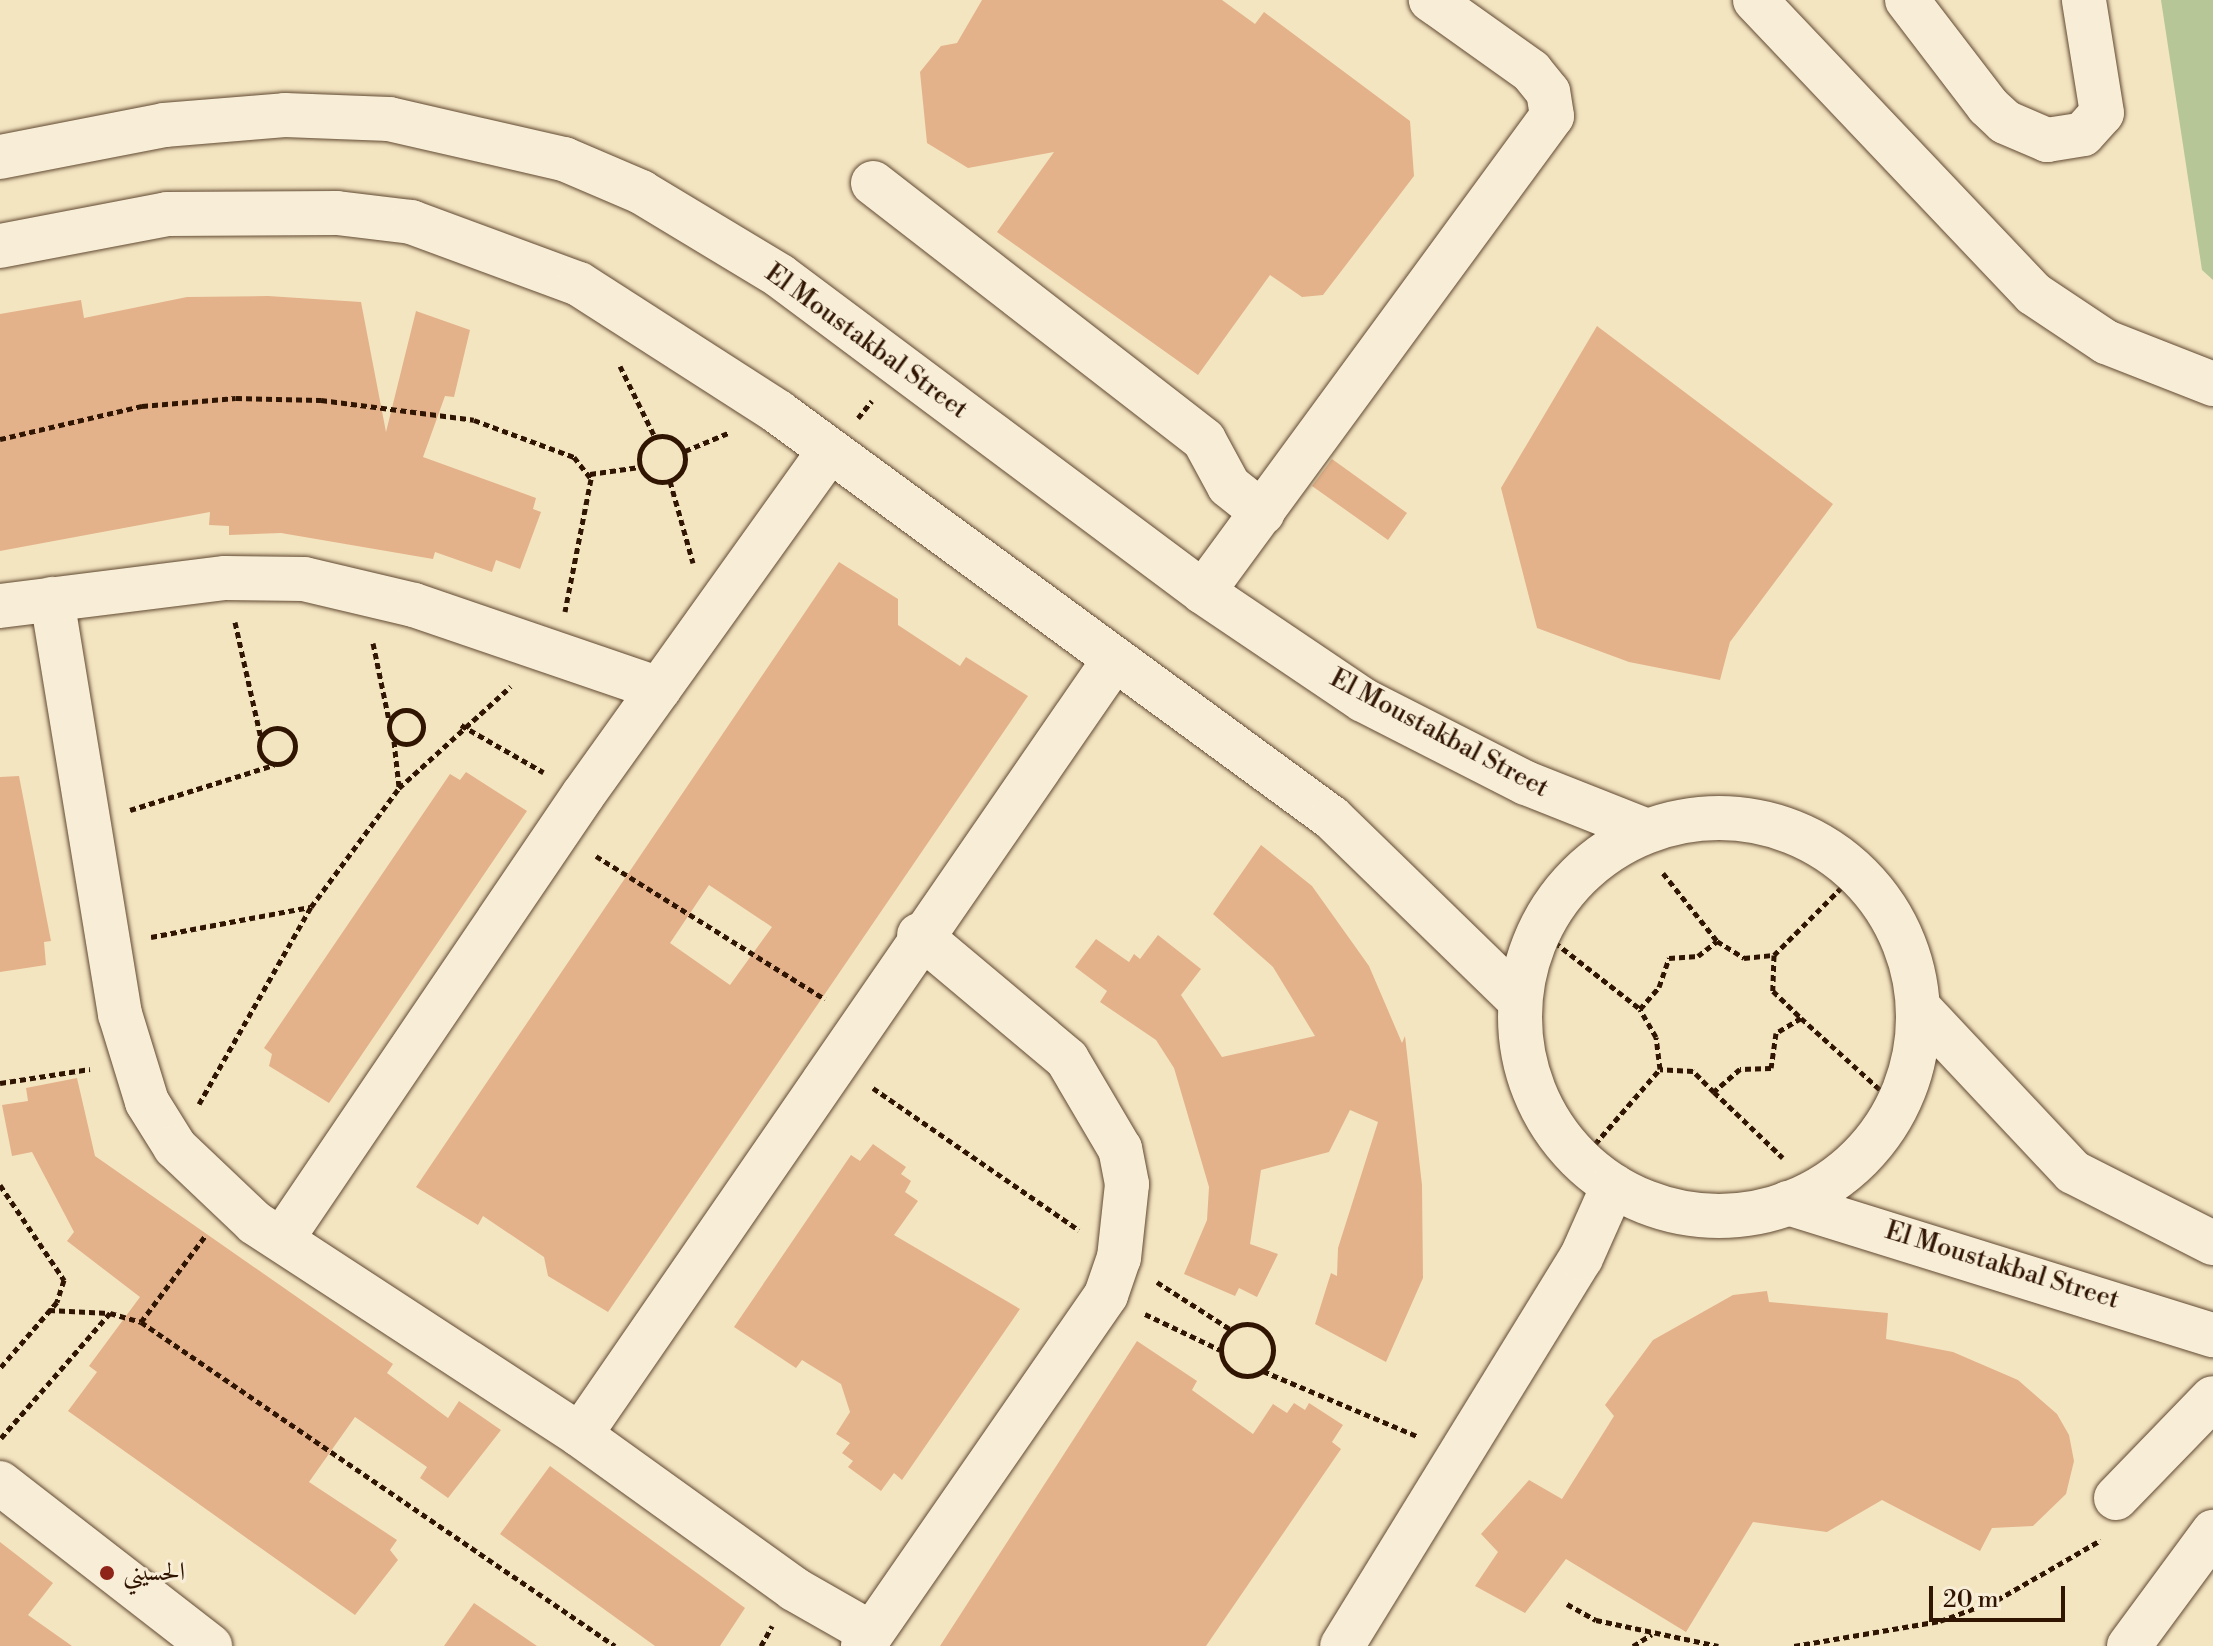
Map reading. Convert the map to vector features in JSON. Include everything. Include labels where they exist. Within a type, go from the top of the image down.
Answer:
[{"type":"street","points":[[1203,592],[1552,116],[1548,92],[1531,71],[1431,0]]},
{"type":"street","points":[[1755,0],[2034,294],[2106,342],[2213,384]]},
{"type":"street","points":[[1907,0],[1988,106],[2005,122],[2047,140],[2083,134],[2102,113],[2084,0]]},
{"type":"street","name":"El Moustakbal Street","points":[[0,157],[164,125],[285,115],[389,119],[476,134],[641,192],[780,276],[1203,592],[1363,700],[1526,783],[1641,833]]},
{"type":"street","points":[[873,183],[1204,440],[1229,486],[1263,513]]},
{"type":"street","points":[[0,246],[167,214],[250,210],[411,222],[579,284],[829,452],[1332,818],[1519,1000]]},
{"type":"street","points":[[282,1239],[583,795],[829,452]]},
{"type":"street","points":[[0,606],[225,578],[362,590],[659,689]]},
{"type":"street","points":[[52,599],[106,946],[132,1062],[175,1147],[229,1204],[580,1435],[867,1640],[1112,1276],[1127,1184],[1120,1149],[1067,1059],[919,935]]},
{"type":"street","points":[[580,1435],[859,1020],[1114,660]]},
{"type":"street","points":[[1690,819],[1779,826],[1857,872],[1901,934],[1919,1008],[1915,1058],[1898,1106],[1868,1148],[1803,1197],[1744,1215],[1699,1215],[1597,1174],[1532,1087],[1519,1000],[1539,930],[1563,892],[1641,833],[1690,819]]},
{"type":"street","points":[[1919,1008],[2073,1172],[2213,1243]]},
{"type":"street","points":[[1342,1646],[1581,1258],[1597,1174]]},
{"type":"street","name":"El Moustakbal Street","points":[[1803,1197],[2213,1335]]},
{"type":"street","points":[[2113,1516],[2213,1398]]},
{"type":"street","points":[[0,1483],[210,1646]]},
{"type":"street","points":[[2129,1646],[2213,1532]]},
{"type":"path","points":[[829,452],[901,366]]},
{"type":"path","points":[[0,439],[142,406],[321,400],[474,420],[574,457],[589,474],[593,493],[555,653],[461,725],[399,788],[311,907],[175,1147]]},
{"type":"path","points":[[678,441],[686,463],[670,481],[647,477],[640,467],[645,444],[678,441]]},
{"type":"path","points":[[589,474],[640,467]]},
{"type":"path","points":[[670,481],[709,622]]},
{"type":"path","points":[[225,578],[261,738],[259,749],[274,765]]},
{"type":"path","points":[[362,590],[394,741],[399,788]]},
{"type":"path","points":[[389,720],[408,709],[424,723],[415,743],[394,741]]},
{"type":"path","points":[[461,725],[583,795]]},
{"type":"path","points":[[87,823],[285,762],[295,743],[279,728],[261,738]]},
{"type":"path","points":[[558,832],[859,1020]]},
{"type":"path","points":[[1641,833],[1717,941],[1744,958],[1774,955],[1857,872]]},
{"type":"path","points":[[106,946],[311,907]]},
{"type":"path","points":[[1539,930],[1640,1009],[1656,1037],[1660,1069],[1597,1174]]},
{"type":"path","points":[[1640,1009],[1659,987],[1669,958],[1698,956],[1717,941]]},
{"type":"path","points":[[1774,955],[1773,991],[1898,1106]]},
{"type":"path","points":[[1714,1092],[1740,1069],[1771,1068],[1776,1033],[1801,1018]]},
{"type":"path","points":[[833,1061],[1112,1276],[1220,1350],[1240,1376],[1263,1371],[1459,1454]]},
{"type":"path","points":[[0,1083],[132,1062]]},
{"type":"path","points":[[1660,1069],[1693,1071],[1803,1197]]},
{"type":"path","points":[[0,1185],[62,1269],[62,1291],[0,1368]]},
{"type":"path","points":[[141,1322],[229,1204]]},
{"type":"path","points":[[1112,1276],[1230,1329],[1253,1324],[1271,1338],[1263,1371]]},
{"type":"path","points":[[49,1310],[110,1313],[141,1322],[615,1646]]},
{"type":"path","points":[[0,1439],[110,1313]]},
{"type":"path","points":[[1220,1350],[1230,1329]]},
{"type":"path","points":[[1794,1646],[1940,1621],[1997,1600],[2113,1516]]},
{"type":"path","points":[[1567,1604],[1596,1620],[1718,1646]]},
{"type":"path","points":[[1633,1646],[1654,1633]]},
{"type":"green space","points":[[2161,0],[2213,0],[2213,280],[2202,270]]},
{"type":"building","points":[[982,0],[1222,0],[1255,24],[1264,12],[1410,121],[1414,176],[1323,295],[1302,297],[1270,275],[1198,375],[997,232],[1054,152],[968,168],[927,143],[920,72],[941,46],[957,43]]},
{"type":"building","points":[[268,296],[361,302],[386,432],[416,311],[470,330],[454,397],[445,396],[423,457],[536,498],[533,509],[541,512],[520,569],[496,560],[492,572],[435,552],[433,559],[281,533],[229,535],[229,526],[209,525],[210,512],[0,551],[0,314],[81,300],[84,318],[187,297]]},
{"type":"building","points":[[1597,326],[1833,504],[1730,642],[1720,680],[1629,662],[1537,628],[1501,488]]},
{"type":"building","points":[[1332,459],[1407,513],[1388,540],[1312,486]]},
{"type":"building","points":[[839,562],[898,599],[898,625],[960,666],[966,657],[1028,696],[608,1312],[548,1276],[544,1257],[483,1216],[478,1225],[416,1187]],"holes":[[[709,885],[772,927],[730,985],[670,943]]]},
{"type":"building","points":[[466,772],[527,811],[329,1103],[269,1066],[272,1054],[264,1048],[450,774],[460,780]]},
{"type":"building","points":[[19,776],[51,941],[44,942],[46,965],[0,972],[0,777]]},
{"type":"building","points":[[1261,845],[1312,886],[1369,966],[1402,1043],[1405,1036],[1422,1185],[1423,1278],[1386,1362],[1315,1324],[1331,1273],[1337,1276],[1338,1248],[1378,1122],[1350,1110],[1329,1152],[1261,1170],[1250,1244],[1278,1254],[1257,1297],[1239,1288],[1235,1296],[1184,1274],[1207,1220],[1209,1187],[1174,1068],[1156,1040],[1100,1002],[1107,991],[1075,967],[1096,939],[1129,962],[1134,954],[1140,959],[1158,935],[1201,969],[1181,995],[1222,1057],[1315,1036],[1273,967],[1213,914]]},
{"type":"building","points":[[77,1078],[95,1156],[393,1364],[387,1373],[448,1418],[459,1401],[501,1430],[448,1498],[420,1478],[427,1467],[355,1417],[309,1482],[397,1540],[390,1550],[398,1560],[355,1615],[68,1411],[97,1372],[89,1366],[140,1297],[67,1241],[74,1232],[32,1152],[12,1156],[2,1105],[28,1101],[26,1088]]},
{"type":"building","points":[[873,1144],[906,1167],[901,1174],[911,1181],[905,1192],[918,1201],[894,1235],[1020,1309],[902,1480],[894,1473],[881,1491],[848,1467],[853,1461],[842,1453],[850,1443],[836,1434],[850,1412],[841,1384],[802,1360],[796,1368],[734,1327],[851,1155],[860,1161]]},
{"type":"building","points":[[1767,1291],[1769,1302],[1888,1313],[1886,1339],[1953,1352],[2018,1380],[2057,1414],[2069,1435],[2074,1461],[2066,1494],[2033,1526],[1992,1528],[1980,1551],[1882,1500],[1827,1532],[1753,1522],[1686,1632],[1566,1559],[1525,1613],[1475,1586],[1498,1552],[1481,1534],[1529,1480],[1562,1499],[1614,1416],[1605,1405],[1653,1340],[1733,1295]]},
{"type":"building","points":[[1137,1341],[1197,1381],[1192,1390],[1253,1434],[1273,1404],[1287,1413],[1294,1403],[1305,1410],[1309,1403],[1343,1425],[1332,1442],[1341,1449],[1206,1646],[940,1646]]},
{"type":"building","points":[[550,1466],[745,1608],[720,1646],[655,1646],[500,1534]]},
{"type":"building","points":[[0,1542],[53,1583],[28,1615],[72,1646],[0,1646]]},
{"type":"building","points":[[474,1603],[537,1646],[444,1646]]},
{"type":"place","name":"الحسيني","points":[[107,1573]]}]
